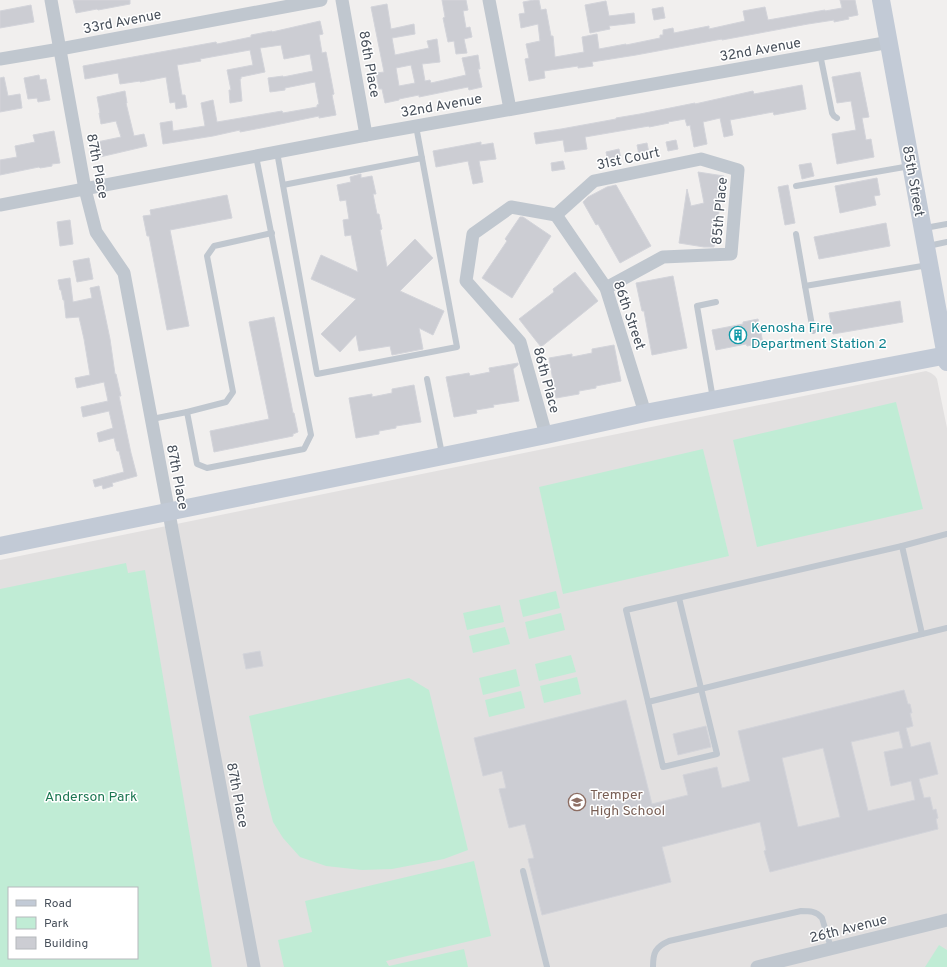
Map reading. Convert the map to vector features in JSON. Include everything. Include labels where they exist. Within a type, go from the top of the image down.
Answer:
[{"type":"street","name":"87th Place","points":[[51,0],[85,189],[96,232],[124,273],[254,967]]},
{"type":"street","name":"33rd Avenue","points":[[0,59],[321,0]]},
{"type":"street","name":"86th Place","points":[[342,0],[366,135]]},
{"type":"street","points":[[489,0],[510,109]]},
{"type":"street","name":"85th Street","points":[[881,0],[890,42],[929,264],[938,292],[947,358]]},
{"type":"street","name":"32nd Avenue","points":[[0,205],[366,135],[890,42]]},
{"type":"street","name":"31st Court","points":[[556,215],[594,181],[701,158],[738,170]]},
{"type":"street","name":"85th Place","points":[[606,288],[663,257],[731,254],[738,170]]},
{"type":"street","name":"86th Place","points":[[546,435],[520,342],[466,281],[473,234],[511,207],[556,215]]},
{"type":"street","name":"86th Street","points":[[556,215],[606,288],[645,413]]},
{"type":"street","points":[[0,546],[546,435],[645,413],[947,358]]},
{"type":"street","name":"26th Avenue","points":[[757,967],[947,920]]},
{"type":"lane","points":[[820,54],[832,113],[837,118]]},
{"type":"lane","points":[[277,152],[317,374],[457,347],[416,126]]},
{"type":"lane","points":[[187,412],[198,464],[207,468],[304,449],[311,435],[256,156]]},
{"type":"lane","points":[[283,185],[422,158]]},
{"type":"lane","points":[[796,186],[912,166]]},
{"type":"lane","points":[[923,228],[947,224]]},
{"type":"lane","points":[[152,420],[226,402],[234,392],[207,256],[214,246],[272,233]]},
{"type":"lane","points":[[796,234],[813,331]]},
{"type":"lane","points":[[926,246],[947,242]]},
{"type":"lane","points":[[805,286],[929,264]]},
{"type":"lane","points":[[713,400],[697,306],[716,302]]},
{"type":"lane","points":[[427,379],[443,456]]},
{"type":"lane","points":[[680,598],[717,754],[663,767],[626,610],[902,546],[947,534]]},
{"type":"lane","points":[[902,546],[922,634]]},
{"type":"lane","points":[[648,702],[947,628]]},
{"type":"lane","points":[[523,871],[547,967]]},
{"type":"lane","points":[[653,967],[655,951],[660,944],[801,911],[812,911],[819,914],[822,918],[831,948]]},
{"type":"shaded area","points":[[926,371],[931,373],[937,379],[947,428],[947,967],[0,967],[0,560]]},
{"type":"green space","points":[[896,402],[923,509],[757,547],[733,440]]},
{"type":"green space","points":[[703,449],[729,556],[563,594],[539,487]]},
{"type":"green space","name":"Anderson Park","points":[[126,563],[128,573],[145,570],[212,967],[0,967],[0,589]]},
{"type":"green space","points":[[556,591],[560,608],[523,617],[519,600]]},
{"type":"green space","points":[[500,605],[504,622],[467,630],[463,613]]},
{"type":"green space","points":[[561,613],[565,630],[529,639],[525,622]]},
{"type":"green space","points":[[505,627],[510,644],[473,653],[469,636]]},
{"type":"green space","points":[[571,655],[576,672],[539,681],[535,664]]},
{"type":"green space","points":[[516,669],[520,686],[483,695],[479,678]]},
{"type":"green space","points":[[577,677],[581,694],[544,703],[540,686]]},
{"type":"green space","points":[[409,678],[429,690],[468,850],[444,859],[392,869],[362,870],[326,866],[300,857],[283,838],[273,822],[249,716]]},
{"type":"green space","points":[[521,691],[525,708],[489,717],[485,700]]},
{"type":"green space","points":[[474,861],[491,936],[386,961],[389,966],[464,949],[468,967],[284,967],[278,940],[312,932],[305,901]]},
{"type":"green space","points":[[939,945],[947,950],[947,967],[925,967]]},
{"type":"building","points":[[73,0],[130,0],[130,4],[76,13]]},
{"type":"building","points":[[442,0],[466,0],[468,10],[463,11],[466,28],[470,27],[472,37],[464,39],[467,53],[456,54],[454,41],[448,42],[443,18],[445,17]]},
{"type":"building","points":[[539,0],[541,10],[546,9],[551,36],[553,36],[555,57],[584,52],[582,37],[597,34],[599,49],[626,45],[660,38],[660,35],[663,35],[663,30],[673,28],[674,33],[709,26],[709,29],[745,21],[743,11],[765,7],[768,20],[842,8],[840,0],[855,0],[858,15],[848,17],[849,19],[834,22],[834,20],[808,24],[592,62],[593,66],[578,68],[578,66],[544,71],[545,78],[529,81],[525,59],[529,58],[526,44],[540,41],[538,24],[521,28],[519,14],[525,13],[523,2]]},
{"type":"building","points":[[606,1],[609,16],[634,13],[635,23],[609,26],[610,29],[590,33],[585,5]]},
{"type":"building","points":[[387,4],[391,29],[414,24],[415,34],[392,38],[395,55],[429,48],[427,41],[437,39],[440,62],[422,64],[425,81],[430,80],[431,83],[466,75],[462,58],[478,55],[480,69],[478,69],[482,87],[469,90],[468,87],[419,97],[419,95],[385,103],[382,89],[379,89],[376,73],[384,72],[371,7]],"holes":[[[411,65],[415,83],[399,86],[396,68]]]},
{"type":"building","points":[[31,5],[34,22],[0,28],[0,11]]},
{"type":"building","points":[[663,7],[665,18],[654,20],[652,9]]},
{"type":"building","points":[[320,21],[323,34],[319,35],[322,53],[326,52],[334,94],[332,95],[336,115],[319,118],[319,116],[240,132],[240,130],[163,144],[160,123],[172,121],[173,131],[205,126],[201,103],[213,100],[217,122],[282,111],[283,113],[317,107],[319,104],[315,82],[285,88],[285,90],[270,92],[268,78],[283,77],[313,71],[310,54],[284,59],[281,45],[260,48],[265,72],[241,77],[242,101],[230,103],[229,90],[231,90],[227,70],[253,65],[250,50],[200,59],[201,61],[177,65],[182,95],[185,95],[187,107],[176,109],[175,102],[170,103],[166,77],[120,84],[118,73],[85,79],[83,66],[216,42],[217,44],[251,37],[251,35],[272,32]]},
{"type":"building","points":[[860,72],[869,117],[862,118],[866,140],[871,139],[874,157],[837,164],[832,134],[856,130],[851,101],[837,103],[832,77]]},
{"type":"building","points":[[39,75],[40,80],[46,79],[50,100],[38,102],[37,98],[28,99],[24,78]]},
{"type":"building","points":[[4,77],[8,96],[20,94],[22,108],[0,112],[0,78]]},
{"type":"building","points":[[802,85],[806,109],[774,115],[773,112],[730,120],[733,135],[724,137],[720,118],[703,122],[707,144],[694,147],[690,125],[687,126],[685,119],[649,127],[585,137],[587,149],[565,152],[563,140],[536,144],[534,133],[695,104],[753,91],[754,94]]},
{"type":"building","points":[[125,91],[126,103],[134,136],[144,134],[147,146],[100,157],[97,142],[121,137],[116,121],[101,124],[97,97]]},
{"type":"building","points":[[54,131],[60,163],[52,164],[52,166],[39,167],[0,175],[0,160],[17,157],[15,146],[35,142],[33,135]]},
{"type":"building","points":[[676,140],[678,149],[668,151],[666,142]]},
{"type":"building","points":[[481,142],[481,145],[493,143],[496,159],[479,161],[483,182],[473,184],[468,161],[436,167],[433,151]]},
{"type":"building","points":[[647,143],[649,153],[639,155],[637,145]]},
{"type":"building","points":[[619,149],[621,159],[608,161],[606,152]]},
{"type":"building","points":[[563,161],[565,169],[552,171],[551,163]]},
{"type":"building","points":[[811,163],[814,176],[802,179],[799,165]]},
{"type":"building","points":[[698,172],[724,176],[714,247],[679,243],[687,189],[691,206],[704,203]]},
{"type":"building","points":[[361,174],[361,178],[372,176],[376,194],[373,194],[382,229],[380,230],[387,267],[415,239],[433,258],[400,291],[444,311],[433,335],[419,328],[423,349],[392,355],[390,346],[359,351],[356,335],[340,352],[321,334],[356,299],[311,279],[321,255],[358,272],[351,235],[345,236],[343,220],[349,219],[346,200],[340,201],[337,185],[351,182],[350,177]]},
{"type":"building","points":[[877,178],[880,195],[874,196],[876,205],[840,213],[835,186]]},
{"type":"building","points":[[616,185],[651,246],[620,263],[598,224],[596,225],[583,202],[588,197],[607,187]]},
{"type":"building","points":[[788,185],[795,223],[785,225],[778,187]]},
{"type":"building","points":[[227,195],[232,218],[170,230],[189,326],[167,330],[149,236],[147,236],[143,216],[151,215],[150,210]]},
{"type":"building","points":[[520,217],[523,217],[551,236],[512,298],[482,278],[507,241],[505,239]]},
{"type":"building","points":[[70,220],[73,244],[60,246],[57,222]]},
{"type":"building","points":[[886,223],[890,246],[819,259],[814,237]]},
{"type":"building","points":[[89,258],[93,279],[77,282],[73,261]]},
{"type":"building","points":[[575,272],[598,301],[541,347],[519,319],[554,292],[553,289]]},
{"type":"building","points":[[673,276],[687,348],[652,355],[644,311],[642,311],[636,283]]},
{"type":"building","points":[[70,278],[73,302],[92,298],[90,288],[99,286],[110,339],[115,374],[121,396],[119,396],[137,476],[112,483],[113,486],[103,489],[102,485],[95,487],[93,480],[124,472],[114,438],[99,442],[97,433],[113,428],[109,411],[83,417],[81,407],[108,401],[104,382],[77,388],[75,378],[90,375],[79,317],[66,318],[64,300],[60,290],[58,280]]},
{"type":"building","points":[[900,301],[903,322],[833,334],[829,313]]},
{"type":"building","points":[[274,317],[298,432],[293,434],[293,436],[214,452],[210,431],[269,419],[249,322]]},
{"type":"building","name":"Kenosha Fire Department Station 2","points":[[758,319],[763,343],[747,346],[746,344],[716,350],[712,330],[743,324],[743,322]]},
{"type":"building","points":[[614,345],[621,381],[579,391],[579,394],[556,398],[549,358],[572,354],[572,357],[592,353],[592,349]]},
{"type":"building","points":[[518,363],[518,365],[513,369],[519,401],[493,405],[494,407],[476,410],[477,413],[454,417],[446,377],[469,373],[470,376],[490,372],[489,368]]},
{"type":"building","points":[[414,385],[421,422],[396,426],[396,428],[379,431],[379,434],[356,438],[349,398],[372,394],[372,397],[392,393],[392,389]]},
{"type":"building","points":[[260,651],[263,666],[246,669],[243,654]]},
{"type":"building","name":"Tremper High School","points":[[904,690],[912,713],[910,713],[913,726],[906,728],[911,747],[930,742],[938,774],[919,779],[924,798],[930,797],[933,810],[936,809],[938,829],[770,872],[764,851],[766,850],[760,822],[662,847],[671,882],[542,915],[528,859],[534,858],[525,824],[509,828],[499,789],[506,788],[502,771],[483,776],[474,738],[626,700],[652,804],[688,795],[683,775],[717,767],[722,788],[750,781],[738,731]],"holes":[[[899,731],[903,748],[884,752],[891,786],[911,781],[915,800],[868,811],[851,742]],[[823,748],[840,817],[798,827],[782,758]]]},
{"type":"building","points":[[706,726],[711,747],[678,755],[673,734]]},
{"type":"place","name":"Kenosha Fire Department Station 2","points":[[738,335]]},
{"type":"place","name":"Tremper High School","points":[[577,802]]}]
